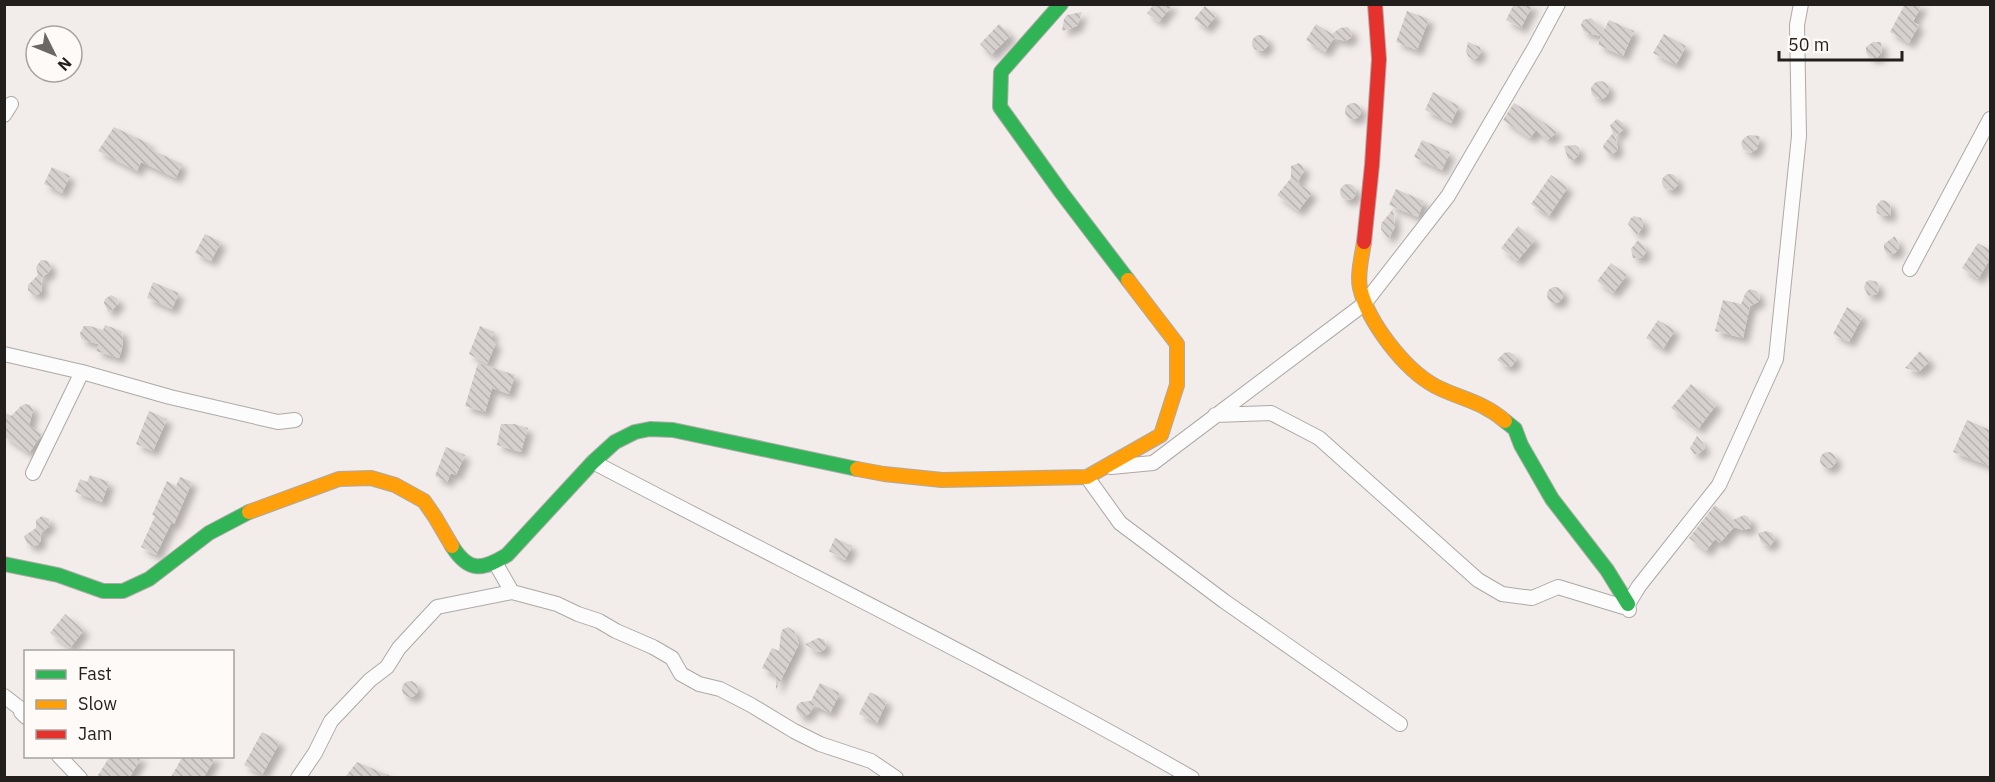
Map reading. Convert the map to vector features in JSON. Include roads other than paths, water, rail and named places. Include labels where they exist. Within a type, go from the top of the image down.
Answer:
[{"type":"street","points":[[4,564],[58,575],[111,592],[140,586],[207,534],[245,513],[287,496],[340,479],[361,477],[380,478],[426,502],[461,561],[472,568],[485,568],[496,564],[507,555],[593,462],[615,442],[636,432],[650,429],[673,430],[884,474],[942,480],[1087,477],[1161,435],[1177,386],[1177,344],[1061,192],[1000,107],[1001,72],[1061,4]]},
{"type":"street","points":[[1375,4],[1379,59],[1372,165],[1359,286],[1364,304],[1383,335],[1410,369],[1435,386],[1492,409],[1515,429],[1526,455],[1552,499],[1607,570],[1629,608]]},
{"type":"street","points":[[1103,468],[1153,463],[1364,304],[1448,196],[1535,47],[1557,4]]},
{"type":"street","points":[[1629,608],[1656,565],[1719,486],[1776,359],[1799,136],[1797,25],[1801,4]]},
{"type":"street","points":[[1910,269],[1990,119]]},
{"type":"street","points":[[4,354],[82,372],[181,400],[279,422],[295,420]]},
{"type":"street","points":[[33,472],[82,372]]},
{"type":"street","points":[[1215,415],[1271,413],[1319,438],[1478,580],[1502,594],[1532,598],[1558,587],[1629,608]]},
{"type":"street","points":[[593,462],[1082,715],[1192,777]]},
{"type":"street","points":[[1087,477],[1120,523],[1224,601],[1400,724]]},
{"type":"street","points":[[496,564],[512,592]]},
{"type":"street","points":[[298,777],[315,753],[331,721],[370,680],[387,667],[399,648],[437,607],[512,592],[557,604],[653,647],[672,658],[681,674],[699,684],[720,690],[751,705],[820,744],[871,761],[896,777]]},
{"type":"street","points":[[4,696],[21,709],[24,715]]},
{"type":"street","points":[[60,758],[80,777]]}]
